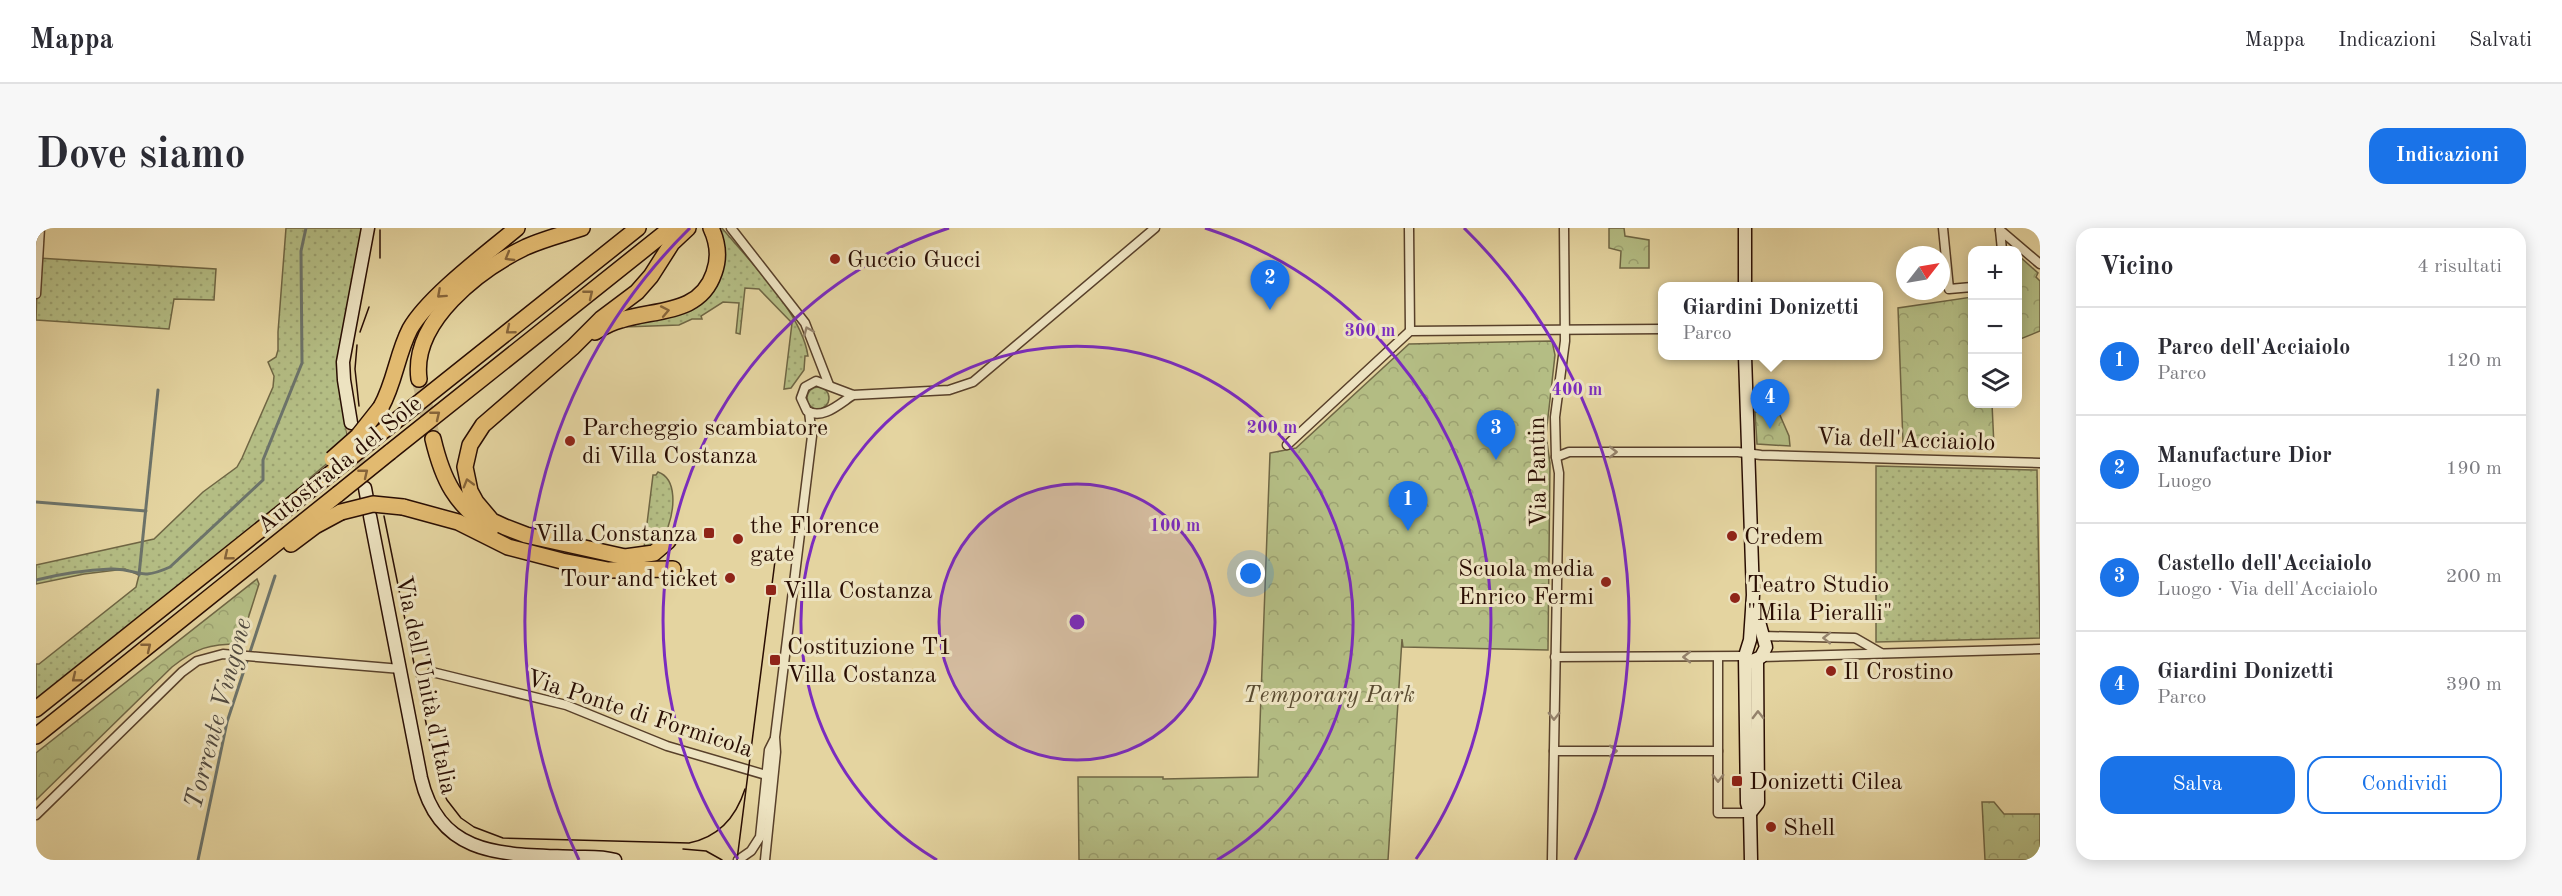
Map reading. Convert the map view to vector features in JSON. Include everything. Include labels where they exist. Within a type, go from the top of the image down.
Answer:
[{"type":"highway","points":[[333,465],[381,407],[389,390],[403,343],[420,315],[440,294],[517,228]]},
{"type":"highway","points":[[419,379],[420,357],[427,333],[437,315],[452,301],[490,268],[514,254],[544,240],[582,228]]},
{"type":"highway","name":"Autostrada del Sole","points":[[36,709],[290,506],[311,477],[333,465],[387,428],[638,228]]},
{"type":"highway","name":"Autostrada del Sole","points":[[36,736],[671,228]]},
{"type":"highway","points":[[668,542],[654,553],[625,557],[526,535],[492,521],[470,491],[465,461],[470,445],[478,432],[601,319],[644,285],[672,243],[688,228]]},
{"type":"highway","points":[[573,347],[596,331],[620,320],[675,309],[698,298],[710,284],[716,267],[718,249],[711,228]]},
{"type":"highway","points":[[433,439],[446,480],[468,511],[509,542],[562,561]]},
{"type":"highway","points":[[208,598],[265,564],[315,526],[341,512],[373,504],[403,507],[458,522],[508,547],[562,561],[608,570],[673,569]]},
{"type":"street","points":[[36,294],[40,228]]},
{"type":"street","points":[[351,423],[343,362],[368,228]]},
{"type":"street","points":[[730,228],[805,323],[820,369],[834,399],[813,436]]},
{"type":"street","points":[[765,858],[776,752],[775,737],[813,436],[809,412],[801,400],[805,387],[818,381],[853,395],[949,390],[973,382],[986,374],[1155,228]]},
{"type":"street","points":[[1408,228],[1410,331]]},
{"type":"street","name":"Via Pantin","points":[[1552,860],[1559,473],[1556,457],[1555,417],[1565,341],[1563,329],[1564,228]]},
{"type":"street","points":[[1745,228],[1745,282]]},
{"type":"street","points":[[1943,228],[1949,289],[1968,287]]},
{"type":"street","points":[[2000,229],[2002,246]]},
{"type":"street","points":[[2000,229],[2040,264]]},
{"type":"street","points":[[1287,445],[1410,331],[1658,329]]},
{"type":"street","points":[[1745,360],[1756,638],[1752,659],[1747,803],[1750,813],[1751,860]]},
{"type":"street","points":[[809,412],[815,414],[827,411],[853,395]]},
{"type":"street","name":"Via dell'Acciaiolo","points":[[1556,457],[1569,452],[1749,453],[2040,463]]},
{"type":"street","name":"Via dell'Unità d'Italia","points":[[370,516],[423,787],[433,811],[449,830],[468,843],[495,853],[615,860]]},
{"type":"street","points":[[1756,638],[1855,638],[1881,653]]},
{"type":"street","points":[[1752,659],[1766,647],[1756,638]]},
{"type":"street","points":[[1860,656],[1869,646]]},
{"type":"street","points":[[1555,657],[1752,659],[1860,656],[1881,653],[2040,650]]},
{"type":"street","points":[[36,815],[186,668],[209,656],[238,655],[401,669]]},
{"type":"street","points":[[1718,657],[1718,813],[1750,813]]},
{"type":"street","name":"Via Ponte di Formicola","points":[[432,672],[566,705],[668,746],[766,775]]},
{"type":"street","points":[[738,860],[754,848],[761,832],[769,750],[775,737]]},
{"type":"street","points":[[1554,751],[1718,751]]},
{"type":"green space","points":[[286,228],[368,228],[345,349],[351,423],[346,429],[349,445],[311,477],[290,506],[36,709],[36,664],[39,664],[136,587],[139,575],[125,569],[84,574],[36,584],[36,565],[154,539],[203,492],[237,467],[242,458],[273,387],[274,376],[268,362],[276,357],[278,350]]},
{"type":"green space","points":[[718,228],[722,228],[760,272],[786,306],[804,340],[808,356],[805,356],[804,370],[791,388],[784,389],[792,323],[759,289],[745,288],[740,334],[736,333],[739,303],[723,302],[701,316],[702,319],[692,319],[679,325],[624,327],[681,314],[720,278],[725,258]]},
{"type":"green space","points":[[1609,228],[1624,228],[1625,236],[1649,240],[1649,268],[1620,268],[1621,251],[1609,248]]},
{"type":"green space","points":[[38,258],[216,269],[214,300],[174,299],[169,329],[36,320]]},
{"type":"green space","points":[[2022,259],[2038,273],[2036,277],[2040,281],[2040,331],[2022,338]]},
{"type":"green space","points":[[1968,298],[1968,408],[1992,408],[1994,446],[1903,443],[1898,308]]},
{"type":"green space","name":"Temporary Park","points":[[1552,341],[1555,355],[1546,435],[1550,463],[1548,650],[1403,647],[1402,639],[1388,860],[1079,860],[1078,777],[1163,777],[1163,779],[1258,777],[1270,453],[1296,448],[1409,344]]},
{"type":"green space","points":[[818,387],[826,390],[829,398],[826,406],[818,409],[810,406],[807,398],[810,390]]},
{"type":"green space","points":[[1755,412],[1779,413],[1789,436],[1790,446],[1757,444]]},
{"type":"green space","points":[[1876,466],[2037,470],[2040,638],[1876,642]]},
{"type":"green space","points":[[658,472],[669,481],[672,488],[672,512],[663,535],[654,546],[644,548],[653,475]]},
{"type":"green space","points":[[257,579],[259,584],[240,644],[203,648],[188,655],[172,667],[36,800],[36,753]]},
{"type":"green space","points":[[1982,802],[1994,802],[2004,814],[2040,814],[2040,860],[1985,860]]},
{"type":"waterway","name":"Torrente Vingone","points":[[36,580],[73,573],[120,569],[151,574],[170,567],[263,480],[263,460],[302,363],[301,251],[306,228]]},
{"type":"waterway","points":[[139,575],[158,390]]},
{"type":"waterway","points":[[36,502],[146,511]]},
{"type":"waterway","name":"Torrente Vingone","points":[[198,860],[227,722],[275,576]]},
{"type":"tunnel","points":[[419,379],[433,439]]},
{"type":"tunnel","points":[[351,423],[364,481]]},
{"type":"tram line","points":[[380,230],[380,258]]},
{"type":"tram line","points":[[360,332],[369,307]]},
{"type":"tram line","points":[[357,345],[355,369],[359,406]]},
{"type":"tram line","points":[[384,516],[438,782],[447,800],[461,818],[474,827],[503,838],[689,843],[718,831],[737,808],[745,789]]},
{"type":"tram line","points":[[737,860],[775,561]]},
{"type":"tram line","points":[[683,849],[706,851],[722,860]]},
{"type":"place","name":"Guccio Gucci","points":[[835,259]]},
{"type":"place","name":"Manufacture Dior","points":[[1270,310]]},
{"type":"place","name":"Giardini Donizetti","points":[[1770,429]]},
{"type":"place","name":"Parcheggio scambiatore di Villa Costanza","points":[[570,441]]},
{"type":"place","name":"Castello dell'Acciaiolo","points":[[1496,460]]},
{"type":"place","name":"Parco dell'Acciaiolo","points":[[1408,531]]},
{"type":"place","name":"Villa Constanza","points":[[709,533]]},
{"type":"place","name":"Credem","points":[[1732,536]]},
{"type":"place","name":"the Florence gate","points":[[738,539]]},
{"type":"place","name":"Tour and ticket","points":[[730,578]]},
{"type":"place","name":"Scuola media Enrico Fermi","points":[[1606,582]]},
{"type":"place","name":"Villa Costanza","points":[[771,590]]},
{"type":"place","name":"Teatro Studio \"Mila Pieralli\"","points":[[1735,598]]},
{"type":"place","name":"Costituzione T1 Villa Costanza","points":[[775,660]]},
{"type":"place","name":"Il Crostino","points":[[1831,671]]},
{"type":"place","name":"Donizetti Cilea","points":[[1737,781]]},
{"type":"place","name":"Shell","points":[[1771,827]]}]
